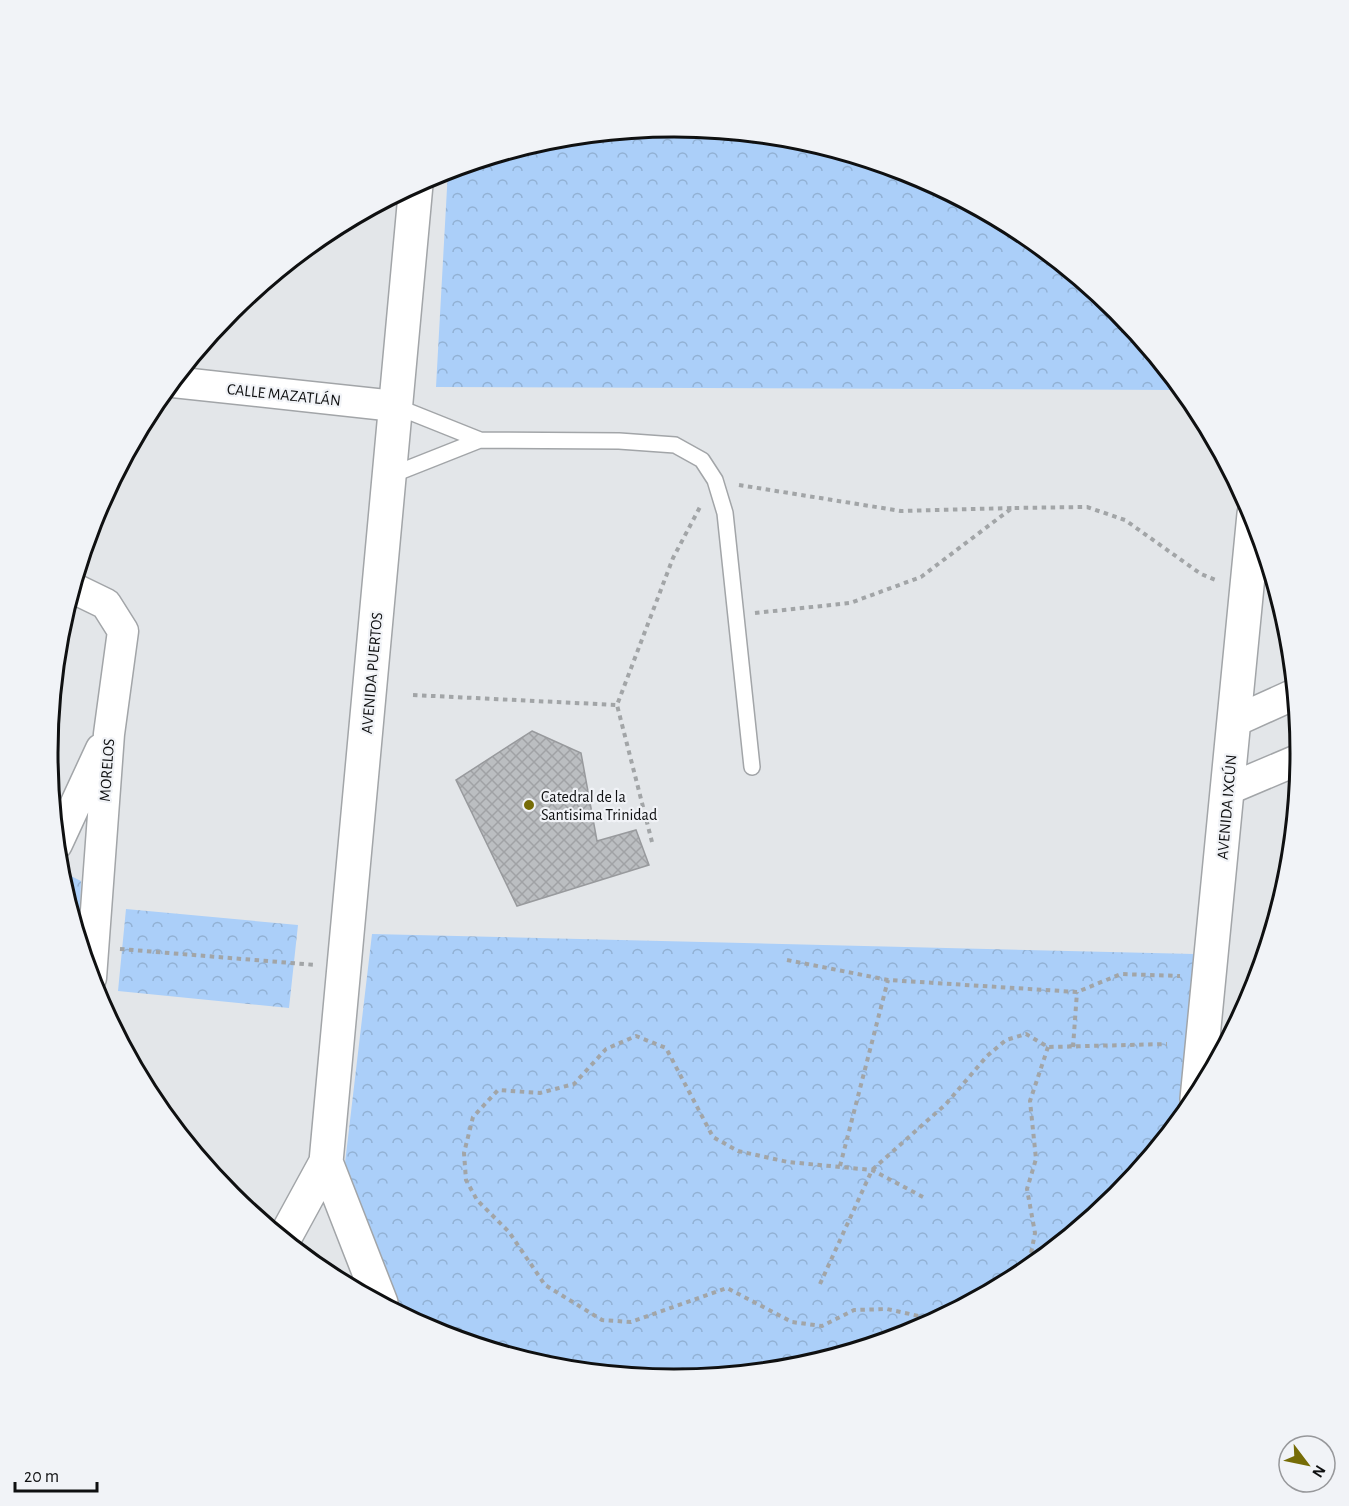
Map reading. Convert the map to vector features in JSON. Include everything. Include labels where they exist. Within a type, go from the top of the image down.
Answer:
[{"type":"street","name":"AVENIDA PUERTOS","points":[[288,1232],[326,1162],[415,195]]},
{"type":"street","name":"CALLE MAZATLÁN","points":[[182,383],[395,406]]},
{"type":"street","name":"AVENIDA IXCÚN","points":[[1199,1075],[1229,789],[1233,722],[1252,538]]},
{"type":"street","name":"MORELOS","points":[[80,591],[106,604],[123,631],[109,734],[93,956]]},
{"type":"street","points":[[1233,722],[1287,697]]},
{"type":"street","points":[[64,830],[109,734]]},
{"type":"street","points":[[1229,789],[1290,763]]},
{"type":"street","name":"AVENIDA PUERTOS","points":[[326,1162],[377,1292]]},
{"type":"lane","points":[[395,406],[480,440],[619,441],[675,445],[702,460],[714,480],[724,513],[752,767]]},
{"type":"lane","points":[[389,476],[480,440]]},
{"type":"path","points":[[652,842],[617,705],[673,558],[714,480],[901,512],[1087,507],[1125,520],[1201,574],[1246,593]]},
{"type":"path","points":[[734,616],[850,603],[921,577],[1012,508]]},
{"type":"path","points":[[413,694],[617,705]]},
{"type":"path","points":[[94,946],[344,967]]},
{"type":"path","points":[[787,960],[888,980],[1077,992],[1121,974],[1209,978]]},
{"type":"path","points":[[840,1166],[888,980]]},
{"type":"path","points":[[1073,1047],[1077,992]]},
{"type":"path","points":[[820,1284],[872,1170],[946,1104],[987,1056],[1006,1040],[1026,1034],[1048,1047],[1167,1044]]},
{"type":"path","points":[[922,1317],[887,1309],[854,1310],[822,1326],[812,1325],[792,1322],[727,1288],[631,1322],[602,1320],[545,1285],[509,1232],[477,1200],[466,1180],[465,1153],[473,1117],[498,1090],[540,1093],[574,1084],[606,1049],[636,1036],[666,1048],[713,1137],[738,1151],[788,1162],[872,1170],[923,1197]]},
{"type":"path","points":[[1031,1255],[1035,1233],[1027,1189],[1036,1159],[1030,1101],[1048,1047]]},
{"type":"green space","points":[[674,137],[755,142],[834,158],[910,184],[947,201],[1017,241],[1081,290],[1138,347],[1172,390],[436,387],[447,181],[515,158],[554,149],[634,138]]},
{"type":"green space","points":[[71,876],[81,881],[80,915]]},
{"type":"green space","points":[[126,909],[298,925],[289,1008],[118,991]]},
{"type":"green space","points":[[372,934],[1194,954],[1179,1106],[1138,1159],[1081,1216],[1017,1265],[947,1305],[910,1322],[834,1348],[755,1364],[715,1368],[634,1368],[554,1357],[476,1336],[400,1304],[345,1163]]},
{"type":"building","name":"Catedral de la Santisima Trinidad","points":[[532,731],[581,753],[597,841],[636,830],[649,865],[517,906],[456,780]]},
{"type":"place","name":"Catedral de la Santisima Trinidad","points":[[529,805]]}]
